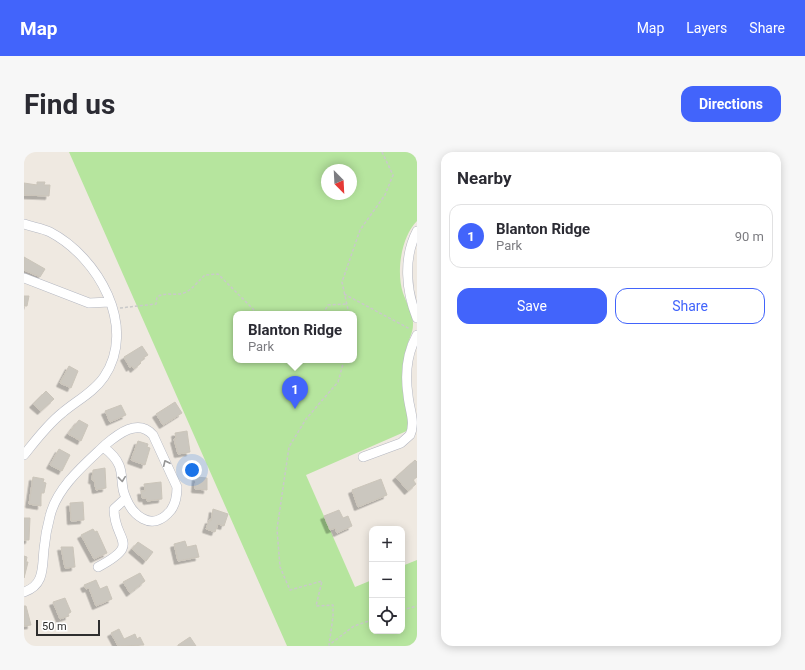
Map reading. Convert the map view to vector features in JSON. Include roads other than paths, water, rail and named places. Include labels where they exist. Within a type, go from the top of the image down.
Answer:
[{"type":"street","points":[[24,224],[50,232],[69,245],[91,266],[104,286],[116,321],[113,359],[108,372],[89,393],[46,428],[24,455]]},
{"type":"street","points":[[417,231],[411,247],[408,271],[410,296],[417,318]]},
{"type":"street","points":[[24,278],[89,303],[111,305]]},
{"type":"street","points":[[363,458],[400,442],[410,435],[413,424],[408,396],[407,368],[414,332]]},
{"type":"street","points":[[24,592],[36,586],[42,574],[46,534],[56,500],[72,479],[103,447],[126,430],[138,428],[147,430],[155,438],[177,487],[177,495],[173,507],[162,518],[153,521],[144,521],[140,519],[126,498],[120,467],[116,459],[103,447]]},
{"type":"street","points":[[98,567],[115,558],[121,550],[123,540],[114,509],[126,498]]},
{"type":"place","name":"Blanton Ridge","points":[[295,409]]}]
